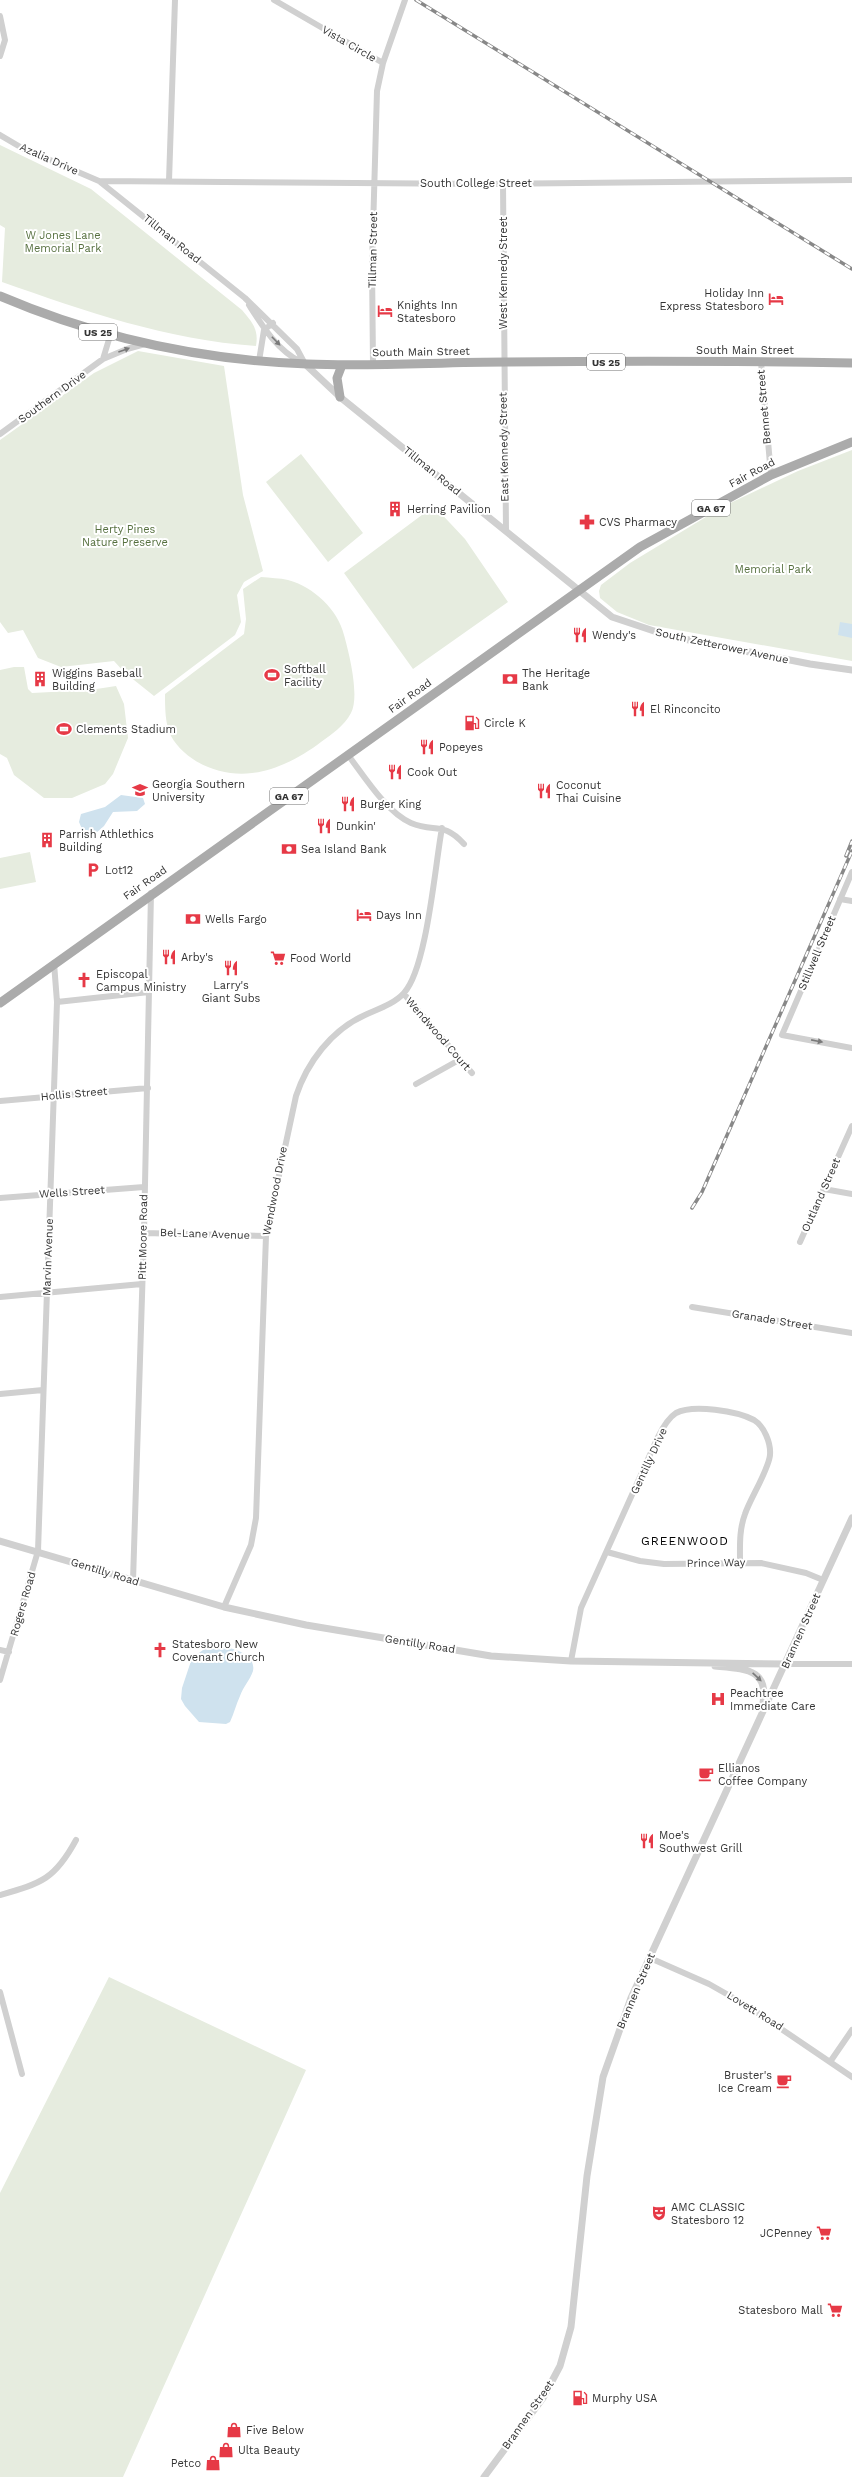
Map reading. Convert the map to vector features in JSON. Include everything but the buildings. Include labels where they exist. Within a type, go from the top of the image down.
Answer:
[{"type":"main road","name":"South Main Street","points":[[0,296],[53,317],[110,336],[200,355],[259,361],[342,365],[504,362],[852,363]]},
{"type":"main road","points":[[340,397],[337,374],[342,365]]},
{"type":"main road","name":"Fair Road","points":[[0,1003],[151,893],[640,547],[771,475],[852,442]]},
{"type":"street","points":[[169,181],[175,0]]},
{"type":"street","name":"Vista Circle","points":[[274,0],[383,63],[377,91],[374,183]]},
{"type":"street","points":[[383,63],[405,0]]},
{"type":"street","points":[[0,16],[5,40],[0,56]]},
{"type":"street","name":"Azalia Drive","points":[[0,135],[22,148],[99,181]]},
{"type":"street","name":"South College Street","points":[[99,181],[503,183],[852,180]]},
{"type":"street","name":"Tillman Road","points":[[99,181],[246,298],[273,323],[300,352],[305,364]]},
{"type":"street","name":"Tillman Street","points":[[373,364],[374,183]]},
{"type":"street","name":"West Kennedy Street","points":[[503,183],[504,362]]},
{"type":"street","name":"Tillman Road","points":[[246,298],[264,330],[290,356],[305,364],[340,397],[578,591]]},
{"type":"street","points":[[259,361],[264,330],[273,323]]},
{"type":"street","points":[[103,359],[110,336]]},
{"type":"street","name":"Southern Drive","points":[[0,434],[103,359],[127,349],[146,344]]},
{"type":"street","name":"East Kennedy Street","points":[[504,362],[506,531]]},
{"type":"street","name":"Bennet Street","points":[[761,362],[771,475]]},
{"type":"street","name":"South Zetterower Avenue","points":[[578,591],[612,617],[644,630],[800,662],[852,670]]},
{"type":"street","points":[[348,755],[389,807],[410,823],[442,828],[454,833],[464,844]]},
{"type":"street","name":"Wendwood Drive","points":[[224,1607],[251,1545],[256,1518],[266,1236],[284,1148],[303,1075],[317,1055],[346,1025],[384,1007],[404,994],[417,970],[442,828]]},
{"type":"street","name":"Stillwell Street","points":[[852,872],[849,887],[840,899],[782,1035],[852,1048]]},
{"type":"street","name":"Pitt Moore Road","points":[[132,1581],[144,1233],[151,893]]},
{"type":"street","points":[[840,899],[852,901]]},
{"type":"street","name":"Marvin Avenue","points":[[38,1551],[57,1002],[54,963]]},
{"type":"street","points":[[57,1002],[149,992]]},
{"type":"street","name":"Wendwood Court","points":[[404,994],[459,1060],[472,1073]]},
{"type":"street","points":[[416,1084],[459,1060]]},
{"type":"street","name":"Hollis Street","points":[[0,1102],[148,1088]]},
{"type":"street","name":"Outland Street","points":[[800,1242],[852,1126]]},
{"type":"street","name":"Wells Street","points":[[0,1198],[144,1186]]},
{"type":"street","points":[[824,1189],[852,1194]]},
{"type":"street","name":"Bel-Lane Avenue","points":[[144,1233],[266,1236]]},
{"type":"street","points":[[0,1297],[142,1284]]},
{"type":"street","name":"Granade Street","points":[[692,1307],[852,1333]]},
{"type":"street","points":[[0,1394],[43,1390]]},
{"type":"street","name":"Gentilly Drive","points":[[572,1661],[581,1608],[665,1425],[676,1414],[689,1409],[706,1409],[754,1420],[768,1439],[770,1456],[745,1514],[741,1528],[740,1562]]},
{"type":"street","name":"Brannen Street","points":[[484,2477],[543,2398],[560,2366],[571,2327],[587,2176],[603,2077],[631,1998],[759,1723],[852,1518]]},
{"type":"street","name":"Gentilly Road","points":[[0,1541],[224,1607],[306,1625],[491,1656],[572,1661],[852,1664]]},
{"type":"street","name":"Rogers Road","points":[[0,1680],[38,1551]]},
{"type":"street","name":"Prince Way","points":[[607,1552],[640,1561],[664,1564],[740,1562],[782,1566],[823,1580]]},
{"type":"street","points":[[0,1650],[9,1652]]},
{"type":"street","points":[[679,1662],[743,1669],[757,1674],[763,1682],[765,1694],[759,1723]]},
{"type":"street","points":[[0,1895],[36,1883],[54,1873],[65,1861],[76,1840]]},
{"type":"street","name":"Lovett Road","points":[[650,1958],[709,1984],[746,2005],[852,2077]]},
{"type":"street","points":[[0,1992],[22,2074]]},
{"type":"street","points":[[830,2062],[852,2030]]},
{"type":"green space","name":"W Jones Lane Memorial Park","points":[[0,145],[91,189],[242,310],[252,322],[256,330],[256,346],[190,338],[158,331],[95,313],[2,282],[5,228],[0,225]]},
{"type":"green space","name":"Herty Pines Nature Preserve","points":[[138,351],[224,366],[243,495],[263,571],[244,582],[237,595],[241,622],[235,635],[154,696],[124,672],[114,661],[61,667],[38,658],[23,630],[8,633],[0,622],[0,440],[94,373]]},
{"type":"green space","name":"Memorial Park","points":[[852,450],[852,661],[649,625],[617,612],[600,598],[599,591],[601,585],[630,563],[724,506],[798,471]]},
{"type":"green space","points":[[301,454],[363,533],[328,562],[266,482]]},
{"type":"green space","points":[[434,506],[465,539],[508,602],[413,669],[344,573]]},
{"type":"green space","name":"Softball Facility","points":[[261,577],[285,579],[298,583],[316,594],[330,608],[341,626],[348,652],[353,674],[353,706],[348,718],[338,729],[314,747],[288,762],[261,772],[241,774],[229,773],[195,761],[178,746],[169,732],[166,715],[165,694],[244,634],[246,619],[243,589]]},
{"type":"green space","name":"Clements Stadium","points":[[14,667],[24,667],[28,689],[32,693],[90,690],[116,686],[124,704],[128,738],[113,774],[105,784],[72,798],[44,798],[14,775],[7,758],[0,754],[0,670]]},
{"type":"green space","points":[[30,852],[36,882],[0,889],[0,858]]},
{"type":"green space","points":[[109,1977],[306,2070],[123,2477],[0,2477],[0,2193]]},
{"type":"water","points":[[840,622],[852,624],[852,638],[838,635]]},
{"type":"water","points":[[121,795],[143,798],[145,804],[137,811],[113,812],[104,826],[96,833],[82,829],[79,822],[81,814],[105,807]]},
{"type":"water","points":[[210,1645],[231,1648],[245,1654],[253,1664],[252,1674],[241,1693],[230,1722],[226,1724],[199,1722],[181,1699],[182,1688],[192,1658]]},
{"type":"railway","points":[[416,0],[852,269]]},
{"type":"railway","points":[[846,856],[852,841]]},
{"type":"railway","points":[[692,1208],[702,1192],[852,851]]},
{"type":"place","name":"Holiday Inn Express Statesboro","points":[[776,299]]},
{"type":"place","name":"Knights Inn Statesboro","points":[[385,311]]},
{"type":"place","name":"Herring Pavilion","points":[[395,509]]},
{"type":"place","name":"CVS Pharmacy","points":[[587,522]]},
{"type":"place","name":"Wendy's","points":[[580,635]]},
{"type":"place","name":"Softball Facility","points":[[272,675]]},
{"type":"place","name":"Wiggins Baseball Building","points":[[40,679]]},
{"type":"place","name":"The Heritage Bank","points":[[510,679]]},
{"type":"place","name":"El Rinconcito","points":[[638,709]]},
{"type":"place","name":"Circle K","points":[[472,723]]},
{"type":"place","name":"Clements Stadium","points":[[64,729]]},
{"type":"place","name":"Popeyes","points":[[427,747]]},
{"type":"place","name":"Cook Out","points":[[395,772]]},
{"type":"place","name":"Georgia Southern University","points":[[140,790]]},
{"type":"place","name":"Coconut Thai Cuisine","points":[[544,791]]},
{"type":"place","name":"Burger King","points":[[348,804]]},
{"type":"place","name":"Dunkin'","points":[[324,826]]},
{"type":"place","name":"Parrish Athlethics Building","points":[[47,840]]},
{"type":"place","name":"Sea Island Bank","points":[[289,849]]},
{"type":"place","name":"Lot12","points":[[93,870]]},
{"type":"place","name":"Days Inn","points":[[364,915]]},
{"type":"place","name":"Wells Fargo","points":[[193,919]]},
{"type":"place","name":"Arby's","points":[[169,957]]},
{"type":"place","name":"Food World","points":[[278,958]]},
{"type":"place","name":"Larry's Giant Subs","points":[[231,968]]},
{"type":"place","name":"Episcopal Campus Ministry","points":[[84,980]]},
{"type":"place","name":"Statesboro New Covenant Church","points":[[160,1650]]},
{"type":"place","name":"Peachtree Immediate Care","points":[[718,1699]]},
{"type":"place","name":"Ellianos Coffee Company","points":[[706,1774]]},
{"type":"place","name":"Moe's Southwest Grill","points":[[647,1841]]},
{"type":"place","name":"Bruster's Ice Cream","points":[[784,2081]]},
{"type":"place","name":"AMC CLASSIC Statesboro 12","points":[[659,2213]]},
{"type":"place","name":"JCPenney","points":[[824,2233]]},
{"type":"place","name":"Statesboro Mall","points":[[835,2310]]},
{"type":"place","name":"Murphy USA","points":[[580,2398]]},
{"type":"place","name":"Five Below","points":[[234,2430]]},
{"type":"place","name":"Ulta Beauty","points":[[226,2450]]},
{"type":"place","name":"Petco","points":[[213,2463]]},
{"type":"district","name":"GREENWOOD","points":[[685,1541]]}]
